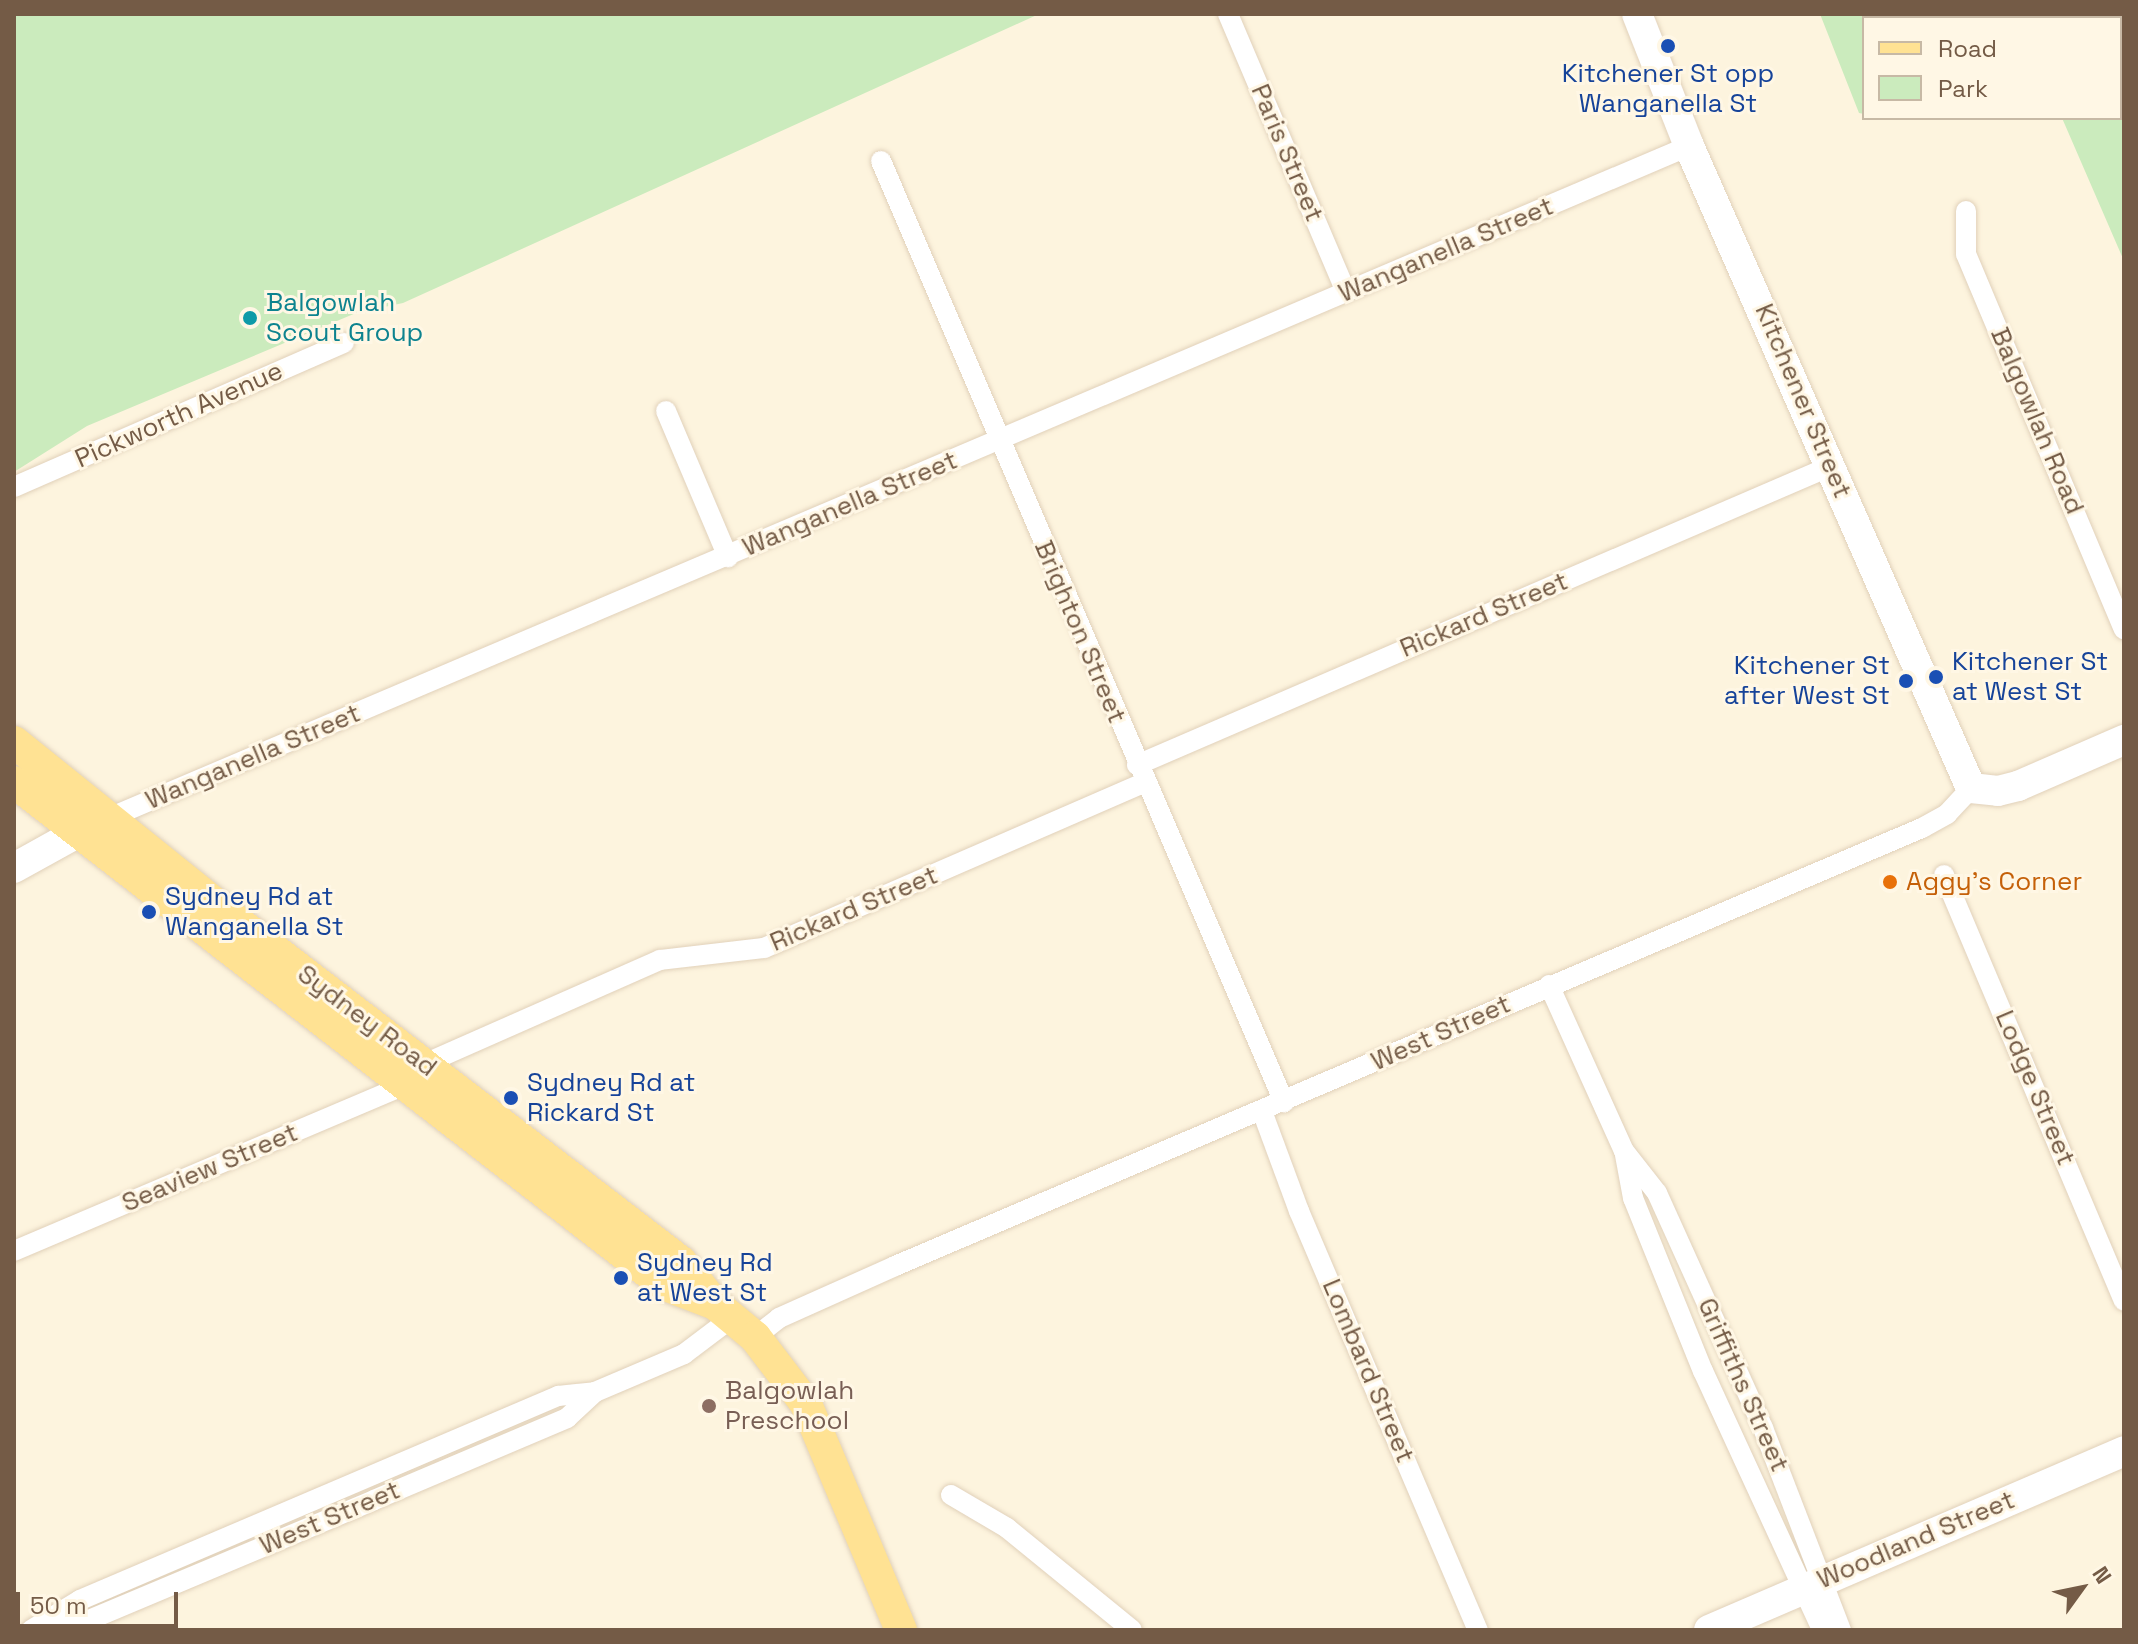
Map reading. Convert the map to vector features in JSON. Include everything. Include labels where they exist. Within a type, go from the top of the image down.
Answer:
[{"type":"main road","name":"Sydney Road","points":[[14,742],[234,919],[663,1284],[734,1320]]},
{"type":"main road","name":"Sydney Road","points":[[14,782],[415,1074]]},
{"type":"main road","points":[[734,1320],[806,1404],[901,1630]]},
{"type":"street","name":"Paris Street","points":[[1228,14],[1346,292]]},
{"type":"street","name":"Kitchener Street","points":[[1637,14],[1689,146],[1971,788]]},
{"type":"street","name":"Wanganella Street","points":[[14,868],[111,817],[1689,146]]},
{"type":"street","name":"Brighton Street","points":[[881,161],[1140,774],[1284,1102]]},
{"type":"street","name":"Balgowlah Road","points":[[1966,211],[1966,254],[2124,629]]},
{"type":"street","name":"Pickworth Avenue","points":[[14,487],[344,343]]},
{"type":"street","points":[[666,411],[728,557]]},
{"type":"street","name":"Rickard Street","points":[[415,1074],[660,960],[764,948],[1140,774],[1831,466]]},
{"type":"street","points":[[1971,788],[1998,791],[2018,786],[2124,740]]},
{"type":"street","name":"West Street","points":[[31,1630],[55,1620],[80,1600],[558,1396],[595,1392],[684,1354],[734,1320],[779,1318],[1549,985],[1922,828],[1947,814],[1971,788]]},
{"type":"street","name":"Lodge Street","points":[[1944,875],[2124,1301]]},
{"type":"street","name":"Griffiths Street","points":[[1549,985],[1624,1151],[1633,1198],[1812,1586],[1841,1630]]},
{"type":"street","name":"Seaview Street","points":[[14,1251],[415,1074]]},
{"type":"street","name":"Lombard Street","points":[[1262,1111],[1299,1211],[1478,1630]]},
{"type":"street","name":"Griffiths Street","points":[[1624,1151],[1657,1193],[1763,1428],[1812,1586],[1822,1630]]},
{"type":"street","name":"Woodland Street","points":[[1709,1630],[2124,1451]]},
{"type":"street","points":[[951,1495],[1007,1528],[1132,1630]]},
{"type":"green space","points":[[14,14],[1039,14],[403,303],[356,313],[87,426],[14,472]]},
{"type":"green space","points":[[1820,14],[2068,16],[1862,16],[1862,114],[1859,113]]},
{"type":"green space","points":[[2122,74],[2124,76],[2124,261],[2063,120],[2122,120]]},
{"type":"place","name":"Kitchener St opp Wanganella St","points":[[1668,46]]},
{"type":"place","name":"Balgowlah Scout Group","points":[[250,318]]},
{"type":"place","name":"Kitchener St at West St","points":[[1936,677]]},
{"type":"place","name":"Kitchener St after West St","points":[[1906,681]]},
{"type":"place","name":"Aggy’s Corner","points":[[1890,882]]},
{"type":"place","name":"Sydney Rd at Wanganella St","points":[[149,912]]},
{"type":"place","name":"Sydney Rd at Rickard St","points":[[511,1098]]},
{"type":"place","name":"Sydney Rd at West St","points":[[621,1278]]},
{"type":"place","name":"Balgowlah Preschool","points":[[709,1406]]}]
